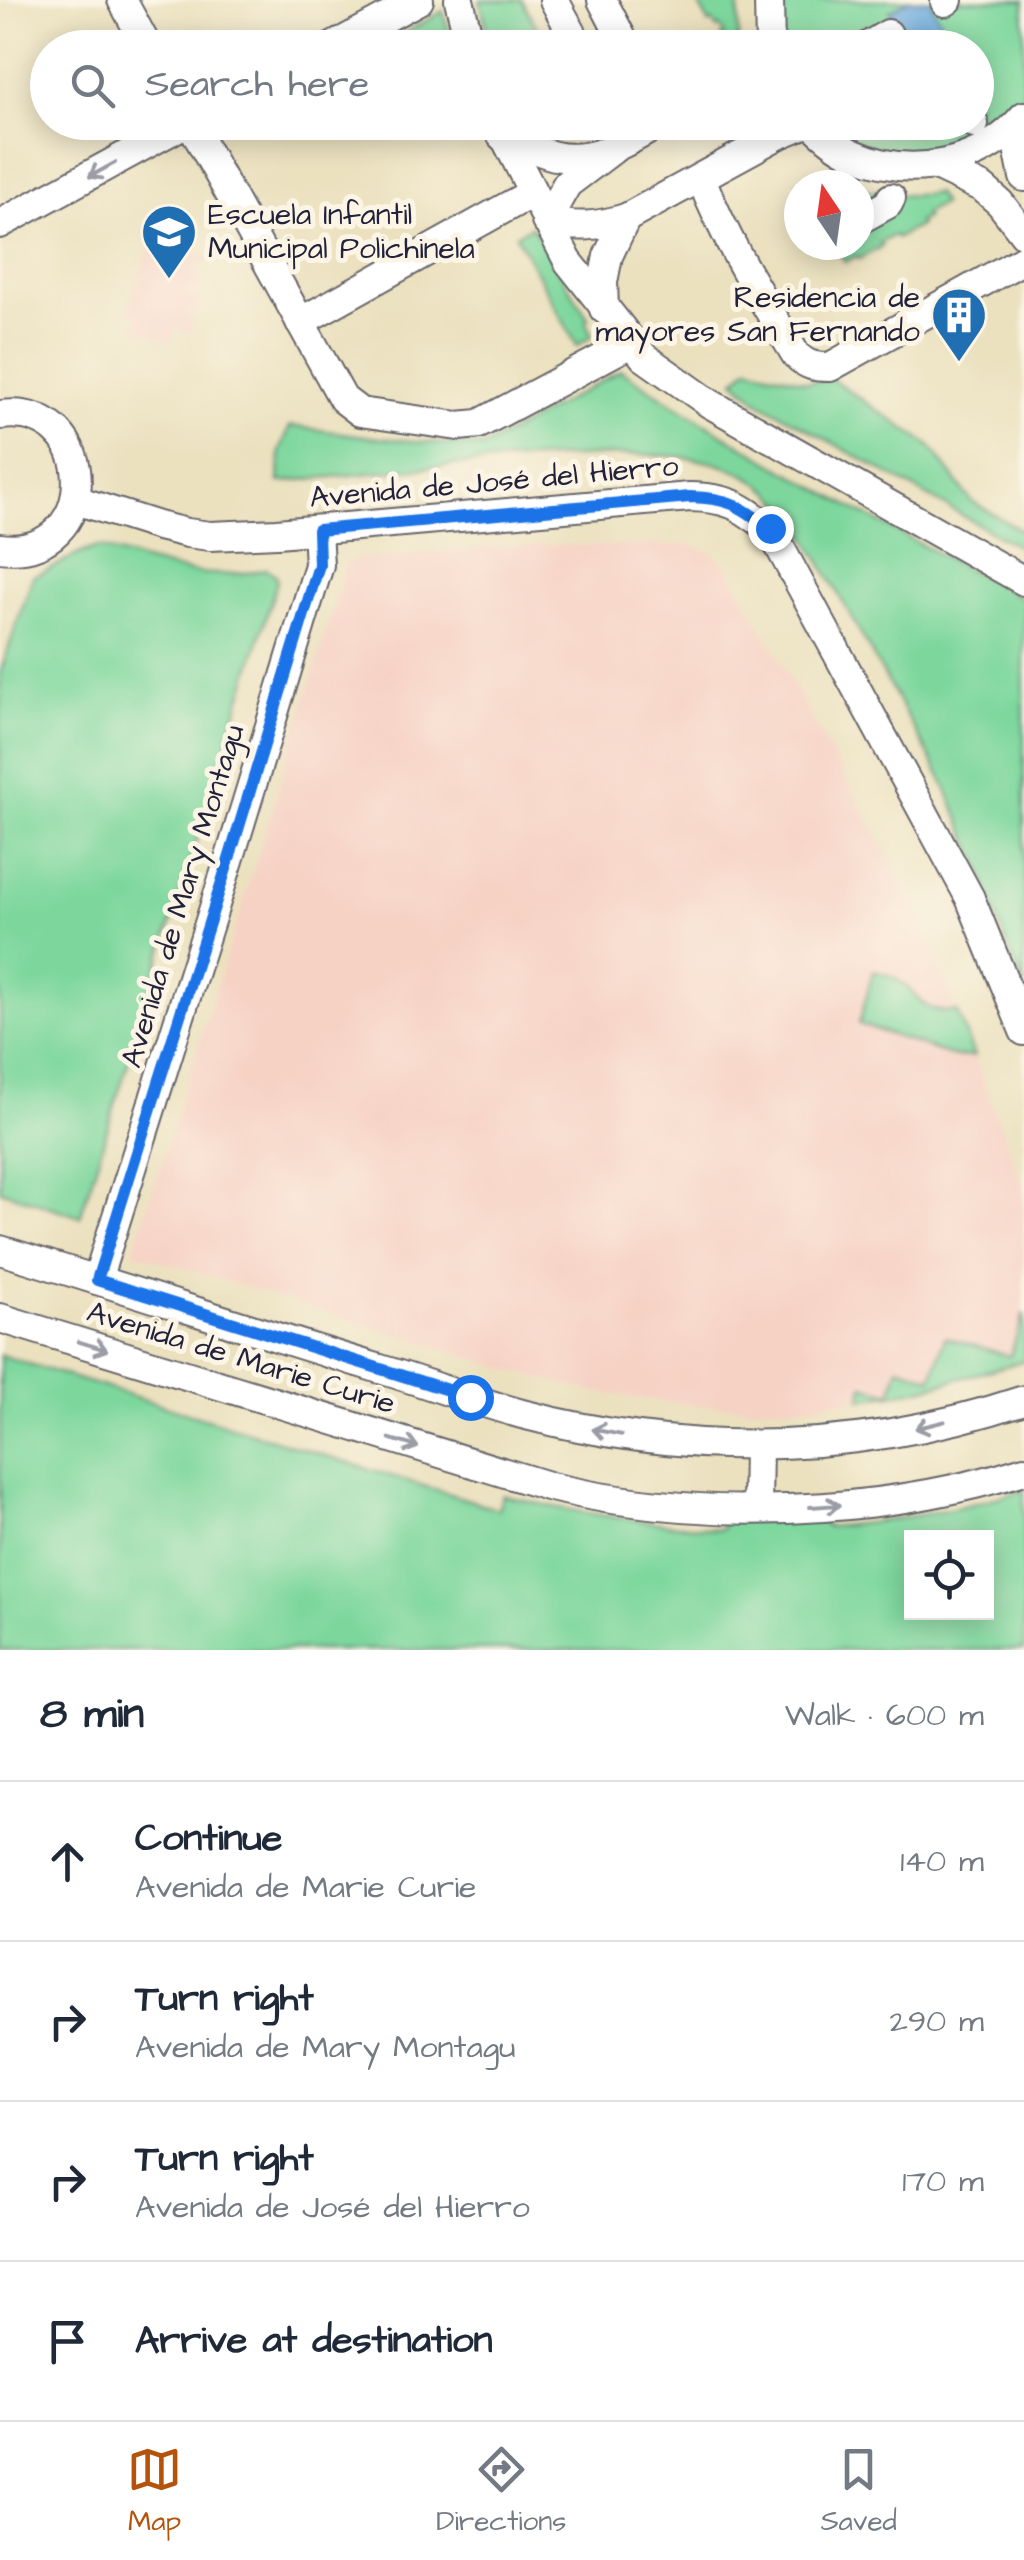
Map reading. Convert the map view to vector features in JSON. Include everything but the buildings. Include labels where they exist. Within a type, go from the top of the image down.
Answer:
[{"type":"street","points":[[122,0],[138,30]]},
{"type":"street","points":[[363,30],[419,0]]},
{"type":"street","points":[[459,0],[466,30]]},
{"type":"street","points":[[554,0],[570,30]]},
{"type":"street","points":[[602,0],[618,30]]},
{"type":"street","points":[[769,0],[770,30]]},
{"type":"street","points":[[832,140],[854,155],[896,166],[936,166],[987,148],[1019,122]]},
{"type":"street","points":[[1019,122],[1024,177]]},
{"type":"street","points":[[0,224],[155,140]]},
{"type":"street","points":[[198,140],[343,400],[360,412],[458,426],[479,424],[633,342]]},
{"type":"street","points":[[505,140],[568,260],[644,357],[709,403],[1024,580]]},
{"type":"street","points":[[522,140],[558,157],[612,150]]},
{"type":"street","points":[[546,220],[567,184],[630,140]]},
{"type":"street","points":[[546,220],[570,227],[626,218],[769,140]]},
{"type":"street","points":[[936,166],[983,188],[1024,234]]},
{"type":"street","points":[[701,178],[758,292],[796,356],[813,366],[830,367],[1024,259]]},
{"type":"street","points":[[300,322],[532,193]]},
{"type":"street","points":[[604,308],[608,256],[626,218]]},
{"type":"street","points":[[2,412],[44,423],[64,440],[78,475],[76,500],[62,526],[38,543],[3,555]]},
{"type":"street","name":"Avenida de José del Hierro","points":[[76,500],[158,526],[210,536],[690,497],[719,498],[746,510],[770,528],[925,812],[970,898],[1024,1031]]},
{"type":"street","name":"Avenida de Mary Montagu","points":[[97,1280],[319,565],[318,530]]},
{"type":"street","name":"Avenida de Marie Curie","points":[[0,1250],[521,1414],[614,1434],[758,1446],[902,1432],[1024,1400]]},
{"type":"street","name":"Avenida de Marie Curie","points":[[0,1318],[550,1487],[619,1500],[692,1507],[810,1507],[912,1497],[1024,1470]]},
{"type":"street","points":[[756,1508],[758,1446]]},
{"type":"shaded area","name":"Escuela Infantil Municipal Polichinela","points":[[157,225],[174,230],[173,234],[180,237],[178,245],[207,255],[203,268],[197,266],[194,272],[202,276],[197,289],[189,286],[186,294],[201,300],[196,313],[188,311],[187,317],[194,319],[189,334],[175,329],[171,341],[134,329],[139,316],[127,312]]},
{"type":"shaded area","points":[[527,545],[691,545],[712,553],[728,567],[920,918],[1024,1187],[1024,1361],[917,1390],[812,1405],[694,1405],[636,1398],[520,1373],[133,1252],[347,563]]},
{"type":"green space","points":[[480,0],[522,0],[538,30],[487,30]]},
{"type":"green space","points":[[697,0],[739,0],[738,30],[717,29],[713,22],[709,23]]},
{"type":"green space","points":[[780,0],[1024,0],[1024,97],[994,125],[994,30],[781,30]]},
{"type":"green space","points":[[443,11],[448,30],[410,30]]},
{"type":"green space","points":[[856,140],[967,140],[922,154],[903,154]]},
{"type":"green space","points":[[874,191],[898,195],[936,193],[942,204],[924,214],[926,218],[918,222],[920,225],[897,238],[894,235],[880,243],[882,246],[874,251]]},
{"type":"green space","points":[[532,226],[588,318],[592,336],[577,346],[516,235]]},
{"type":"green space","points":[[749,367],[808,382],[832,379],[930,446],[971,501],[1024,532],[1024,550],[758,401],[735,380]]},
{"type":"green space","points":[[621,370],[769,461],[1024,599],[1024,988],[982,870],[942,779],[802,529],[761,484],[709,462],[652,455],[502,461],[279,482],[280,451],[290,426],[484,447]]},
{"type":"green space","points":[[98,547],[202,573],[266,569],[276,575],[277,582],[80,1217],[0,1190],[0,673],[33,576]]},
{"type":"green space","points":[[873,971],[896,978],[928,1007],[957,1011],[974,1056],[955,1057],[859,1024]]},
{"type":"green space","points":[[1024,1313],[1024,1361],[917,1390],[861,1399],[864,1386],[891,1393],[899,1367],[932,1378],[945,1337],[1010,1356]]},
{"type":"green space","points":[[0,1355],[498,1509],[503,1495],[583,1512],[718,1529],[723,1528],[719,1518],[817,1516],[826,1527],[926,1514],[1024,1490],[1024,1650],[0,1650]]},
{"type":"water","points":[[909,0],[929,0],[943,26],[935,30],[901,30],[890,11]]},
{"type":"place","name":"Escuela Infantil Municipal Polichinela","points":[[169,281]]},
{"type":"place","name":"Residencia de mayores San Fernando","points":[[959,364]]},
{"type":"route","points":[[470,1397],[97,1280],[319,565],[318,530],[690,497],[719,498],[746,510],[770,528]]}]
